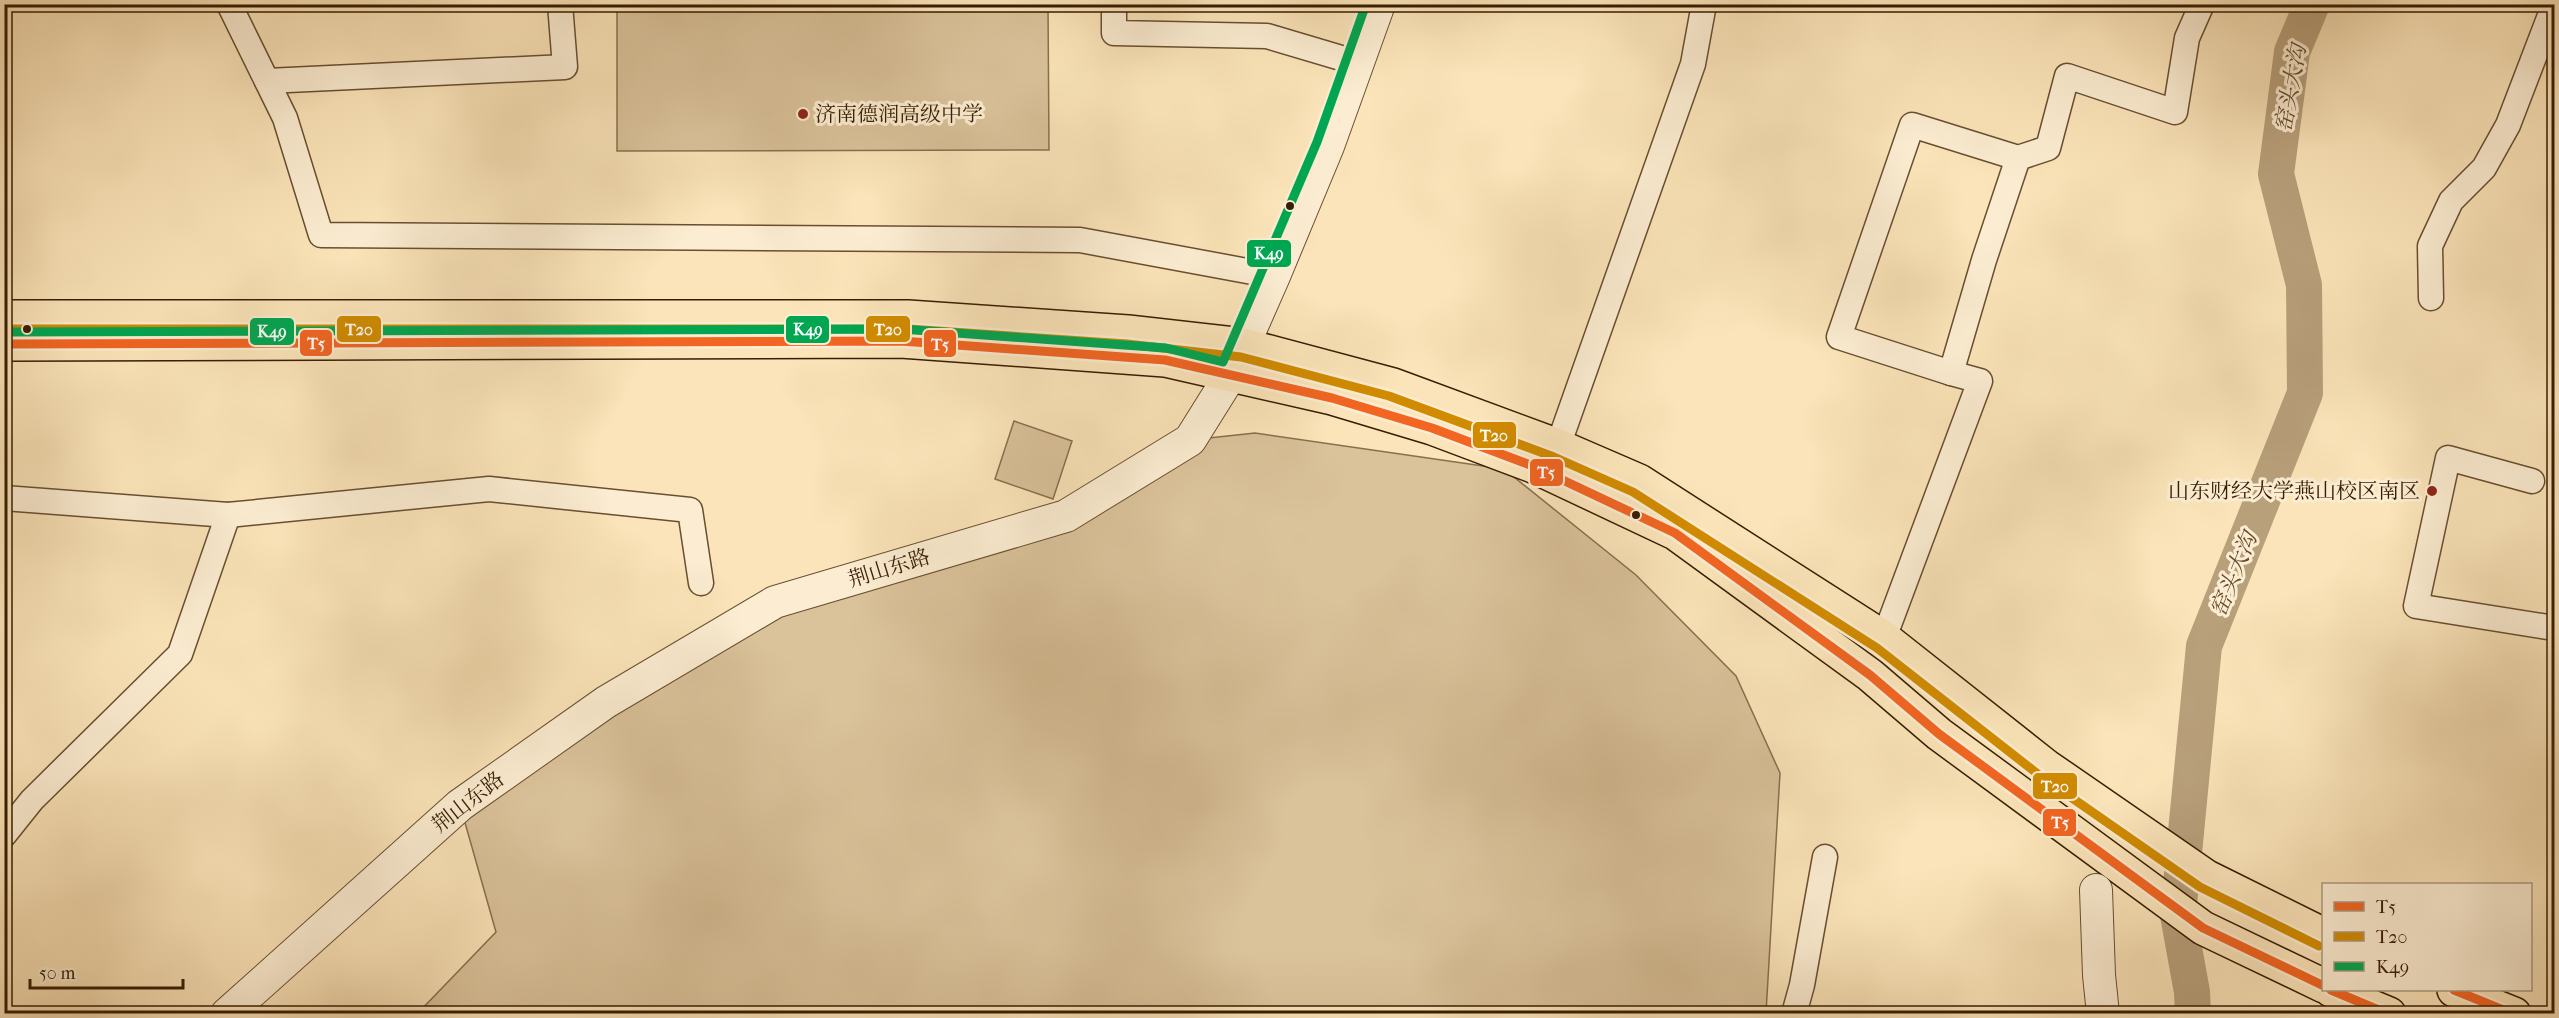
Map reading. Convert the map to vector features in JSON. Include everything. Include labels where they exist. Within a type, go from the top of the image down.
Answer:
[{"type":"main road","points":[[4,317],[908,317],[1128,332],[1243,345],[1403,388],[1558,447],[1639,482],[1884,638],[2046,766],[2207,877],[2322,934]]},
{"type":"main road","points":[[4,344],[901,341],[1165,360],[1332,398],[1432,428],[1533,466],[1675,533],[1870,675],[1939,734],[2203,928],[2322,985]]},
{"type":"main road","points":[[2333,991],[2389,1014]]},
{"type":"main road","points":[[2456,991],[2514,1014]]},
{"type":"street","points":[[229,4],[285,118],[321,235],[1080,240],[1274,276]]},
{"type":"street","points":[[267,81],[565,66],[560,4]]},
{"type":"street","points":[[1114,4],[1114,33],[1267,36],[1358,63]]},
{"type":"street","name":"荆山东路","points":[[227,1014],[460,805],[606,702],[775,602],[1066,516],[1190,440],[1230,376],[1274,276],[1328,146],[1379,4]]},
{"type":"street","points":[[1558,447],[1693,64],[1704,4]]},
{"type":"street","points":[[1884,638],[1980,381],[1839,337],[1912,125],[2018,158],[2048,148],[2067,76],[2175,112],[2187,38],[2202,4]]},
{"type":"street","points":[[2432,298],[2430,246],[2451,201],[2484,168],[2508,125],[2553,14]]},
{"type":"street","points":[[1951,373],[1984,260],[2018,158]]},
{"type":"street","points":[[2532,481],[2448,458],[2416,606],[2554,628]]},
{"type":"street","points":[[4,498],[228,515],[489,489],[690,510],[701,583]]},
{"type":"street","points":[[4,835],[32,800],[180,654],[228,515]]},
{"type":"street","points":[[1794,1014],[1802,985],[1825,857]]},
{"type":"street","points":[[2096,890],[2103,1014]]},
{"type":"shaded area","points":[[617,5],[1048,5],[1049,150],[617,151]]},
{"type":"shaded area","points":[[1014,421],[1072,441],[1053,499],[995,479]]},
{"type":"shaded area","points":[[1255,433],[1504,469],[1636,575],[1736,676],[1780,773],[1766,1013],[417,1014],[496,932],[460,805],[775,602],[1066,516],[1190,440]]},
{"type":"waterway","name":"窑头大沟","points":[[2193,1014],[2192,992],[2178,915],[2204,646],[2305,393],[2304,285],[2276,174],[2292,52],[2312,4]]},
{"type":"transit line","name":"K49","points":[[4,332],[901,329],[1166,348],[1223,362],[1317,142],[1366,4]]},
{"type":"transit line","name":"T20","points":[[4,329],[908,329],[1127,344],[1241,357],[1389,396],[1554,457],[1633,492],[1877,648],[2039,775],[2200,887],[2319,946]]},
{"type":"transit line","name":"T5","points":[[4,344],[901,341],[1165,360],[1332,398],[1432,428],[1533,466],[1675,533],[1870,675],[1939,734],[2203,928],[2322,985]]},
{"type":"transit line","name":"T5","points":[[2333,991],[2388,1014]]},
{"type":"transit line","name":"T5","points":[[2456,991],[2513,1014]]},
{"type":"place","name":"济南德润高级中学","points":[[803,114]]},
{"type":"place","name":"山东财经大学燕山校区南区","points":[[2432,491]]}]
